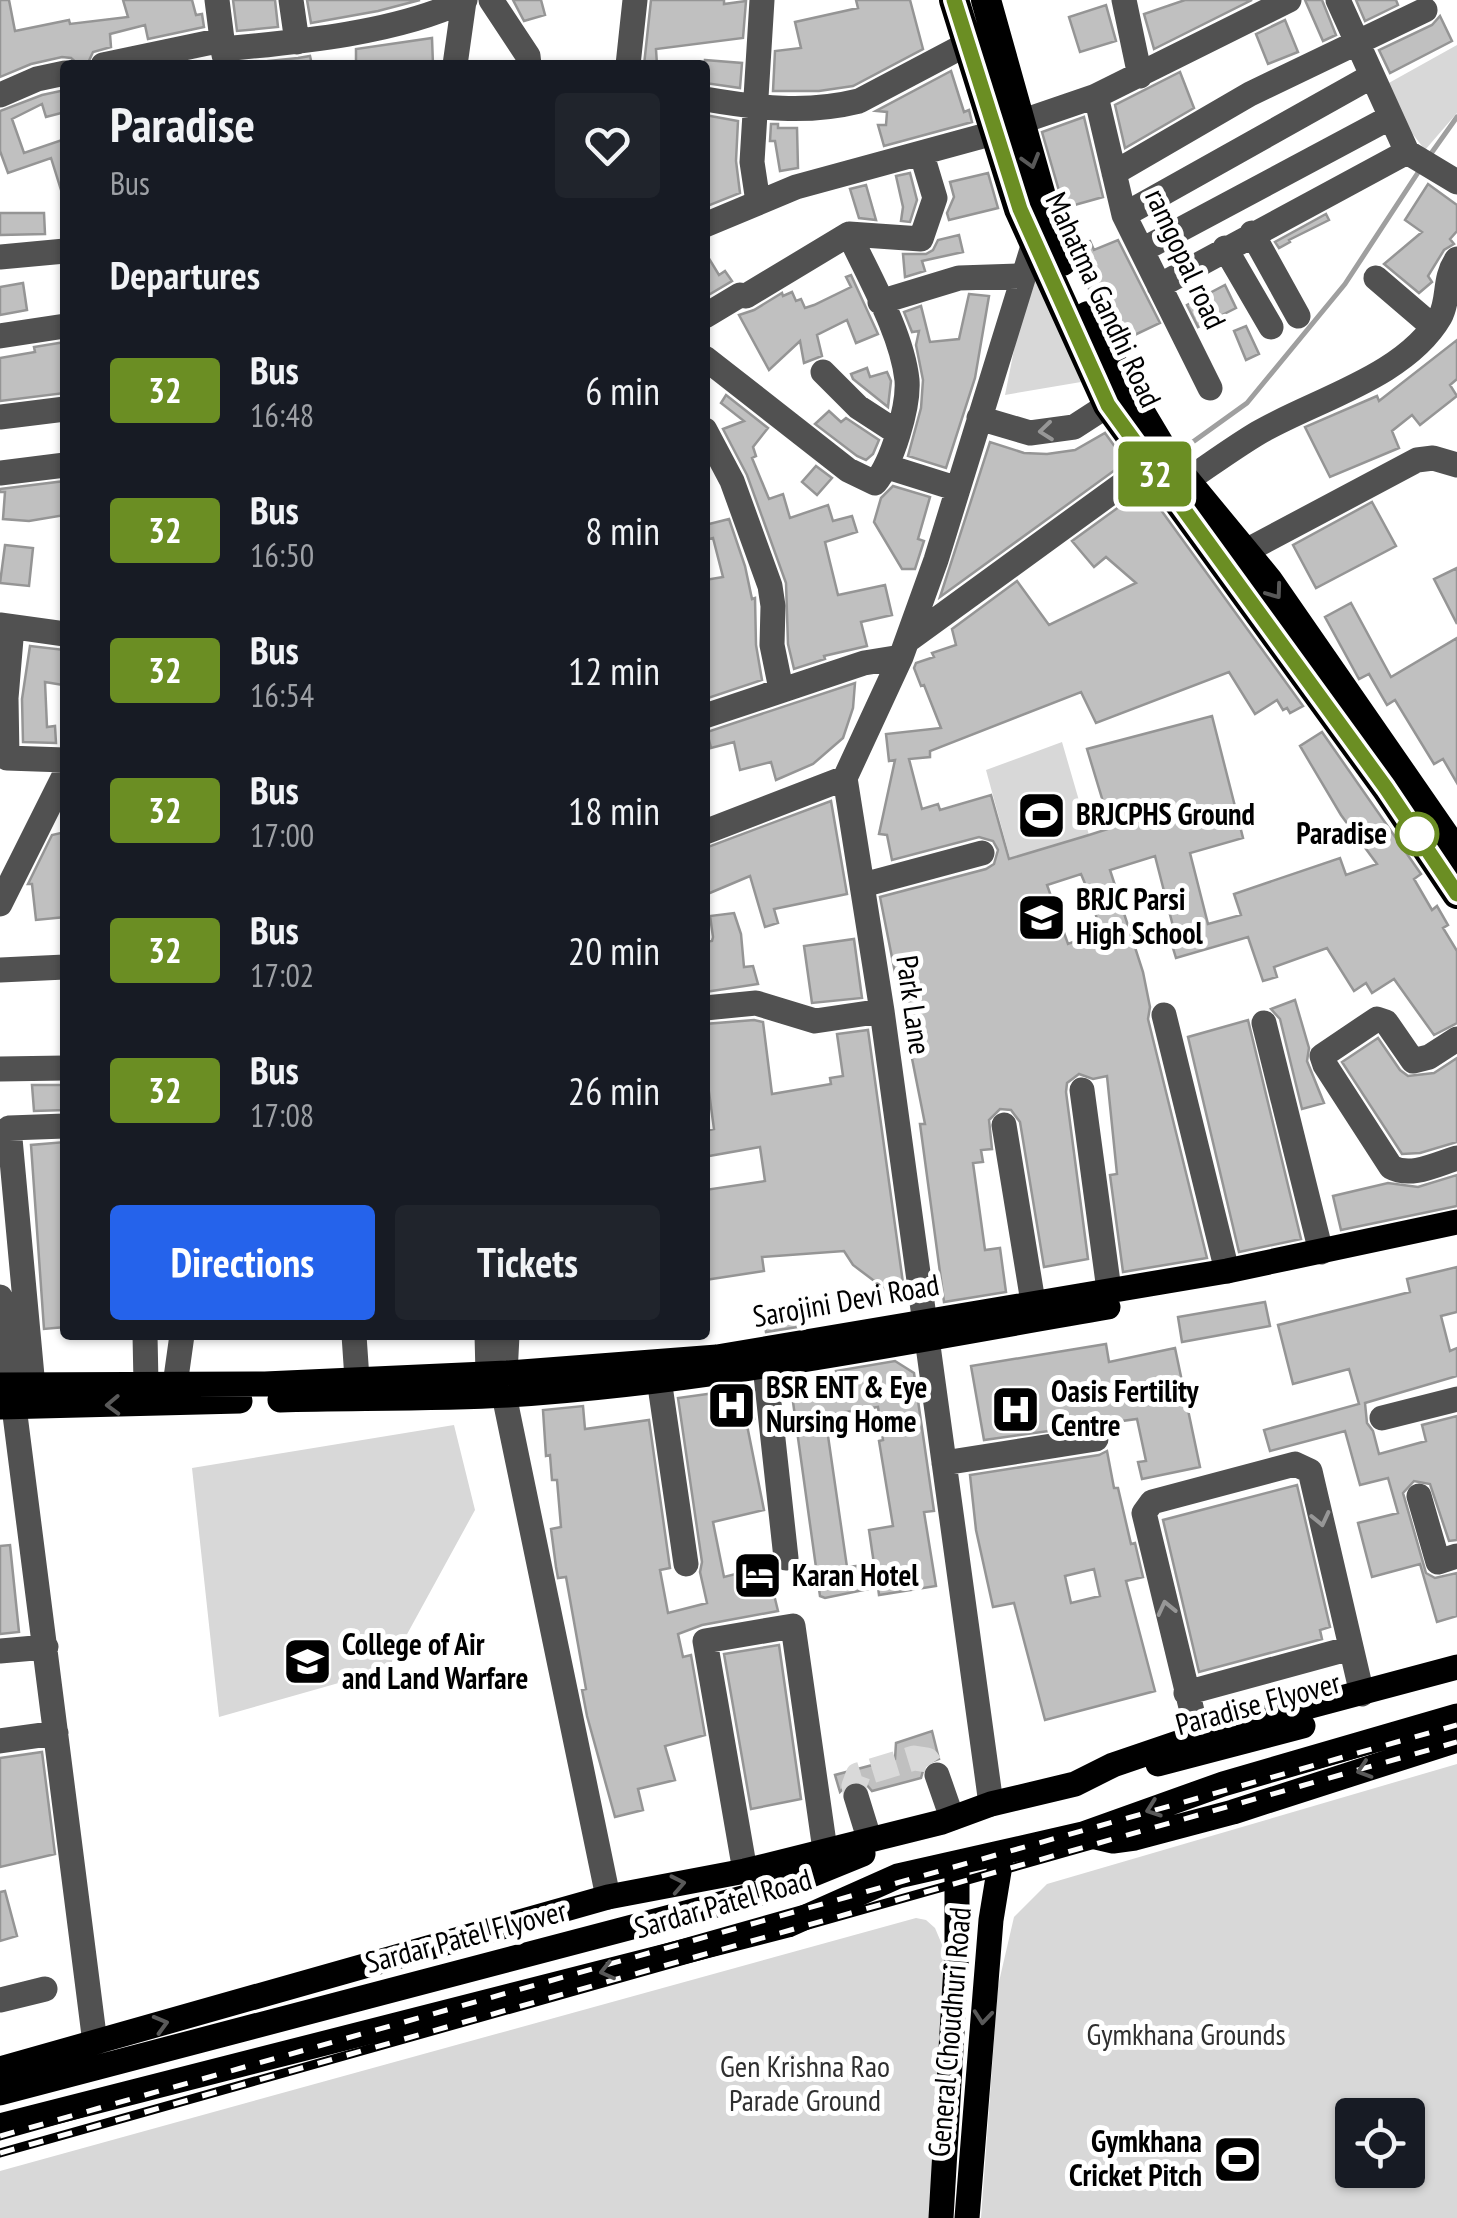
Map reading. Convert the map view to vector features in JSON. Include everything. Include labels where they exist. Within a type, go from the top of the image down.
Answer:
[{"type":"highway","name":"Mahatma Gandhi Road","points":[[954,0],[967,44],[1007,128],[1052,239],[1123,384],[1169,461],[1285,606],[1457,854]]},
{"type":"highway","name":"Mahatma Gandhi Road","points":[[986,0],[1007,128],[1034,243],[1108,405],[1386,788],[1457,894]]},
{"type":"main road","name":"Sarojini Devi Road","points":[[12,1394],[659,1379],[765,1366],[1033,1302],[1227,1272],[1457,1222]]},
{"type":"main road","name":"Sarojini Devi Road","points":[[12,1394],[146,1382],[175,1385],[500,1381],[925,1330],[1230,1286],[1457,1240]]},
{"type":"main road","name":"Sardar Patel Road","points":[[0,2069],[608,1898],[744,1872],[947,1820],[991,1804],[1075,1784],[1112,1765],[1208,1743],[1457,1667]]},
{"type":"main road","name":"Paradise Flyover","points":[[1208,1743],[1457,1683]]},
{"type":"main road","points":[[1083,1834],[1223,1784],[1457,1716]]},
{"type":"main road","name":"Sardar Patel Road","points":[[0,2126],[788,1925],[898,1876],[1083,1834],[1113,1841],[1135,1838],[1233,1812],[1457,1740]]},
{"type":"main road","name":"Sardar Patel Flyover","points":[[0,2108],[780,1897],[947,1820]]},
{"type":"main road","name":"General Choudhuri Road","points":[[967,2218],[991,1920],[1002,1853]]},
{"type":"main road","name":"General Choudhuri Road","points":[[941,2218],[957,1864]]},
{"type":"main road","name":"Sardar Patel Flyover","points":[[0,2092],[780,1897],[898,1876]]},
{"type":"main road","points":[[42,2058],[54,2112]]},
{"type":"street","points":[[216,0],[223,51]]},
{"type":"street","points":[[291,0],[298,42]]},
{"type":"street","points":[[146,60],[298,42],[416,19],[464,0],[456,60]]},
{"type":"street","points":[[491,0],[529,60]]},
{"type":"street","points":[[628,60],[634,0]]},
{"type":"street","points":[[758,202],[752,162],[762,0]]},
{"type":"street","points":[[1124,0],[1140,76]]},
{"type":"street","points":[[710,222],[796,187],[922,155],[1096,96],[1289,0]]},
{"type":"street","points":[[1338,0],[1410,154],[1447,176]]},
{"type":"street","points":[[1114,173],[1250,94],[1424,10]]},
{"type":"street","points":[[710,100],[757,108],[818,108],[859,100],[967,44]]},
{"type":"street","points":[[0,95],[36,79],[60,74]]},
{"type":"street","points":[[1124,215],[1372,76]]},
{"type":"street","name":"ramgopal road","points":[[1096,96],[1124,215],[1210,388]]},
{"type":"street","points":[[1142,250],[1391,116]]},
{"type":"street","points":[[1159,286],[1410,154]]},
{"type":"street","points":[[710,313],[740,295],[746,296],[849,234],[921,239],[935,198],[922,155]]},
{"type":"street","points":[[710,362],[848,470],[875,483],[888,467],[907,382],[880,302],[849,234]]},
{"type":"street","points":[[1252,234],[1298,316]]},
{"type":"street","points":[[710,830],[845,778],[904,649],[936,560],[1034,243]]},
{"type":"street","points":[[1226,248],[1272,327]]},
{"type":"street","points":[[0,257],[60,251]]},
{"type":"street","points":[[1186,481],[1258,433],[1376,375],[1414,346],[1442,315],[1447,273],[1457,259]]},
{"type":"street","points":[[880,302],[959,278],[1022,276]]},
{"type":"street","points":[[1376,278],[1432,326]]},
{"type":"street","points":[[0,336],[60,327]]},
{"type":"street","points":[[823,372],[858,408],[898,433]]},
{"type":"street","points":[[979,418],[1030,433],[1074,428],[1108,405]]},
{"type":"street","points":[[0,417],[60,410]]},
{"type":"street","points":[[710,439],[732,481],[770,586],[772,645],[782,689]]},
{"type":"street","points":[[1244,552],[1417,460],[1433,458],[1457,465]]},
{"type":"street","points":[[710,714],[904,649],[1149,465]]},
{"type":"street","points":[[0,473],[60,466]]},
{"type":"street","points":[[888,467],[958,490]]},
{"type":"street","points":[[60,633],[6,626],[7,758],[60,760]]},
{"type":"street","name":"Park Lane","points":[[845,778],[882,1010],[991,1804]]},
{"type":"street","points":[[3,892],[60,784]]},
{"type":"street","points":[[863,885],[982,853]]},
{"type":"street","points":[[0,970],[60,966]]},
{"type":"street","points":[[710,1008],[756,1003],[814,1021],[882,1010]]},
{"type":"street","points":[[1164,1015],[1227,1272]]},
{"type":"street","points":[[1457,1039],[1430,1057],[1413,1061],[1386,1022],[1377,1019],[1322,1056],[1324,1066],[1391,1167],[1410,1172],[1457,1158]]},
{"type":"street","points":[[1264,1023],[1321,1252]]},
{"type":"street","points":[[0,1069],[60,1068]]},
{"type":"street","points":[[1082,1090],[1109,1290]]},
{"type":"street","points":[[1004,1125],[1033,1302]]},
{"type":"street","points":[[12,1394],[9,1128],[60,1126]]},
{"type":"street","points":[[0,1297],[95,2043]]},
{"type":"street","points":[[145,1340],[146,1382]]},
{"type":"street","points":[[175,1385],[181,1340]]},
{"type":"street","points":[[354,1340],[357,1380]]},
{"type":"street","points":[[488,1340],[608,1898]]},
{"type":"street","points":[[500,1381],[505,1340]]},
{"type":"street","points":[[765,1366],[786,1558]]},
{"type":"street","points":[[659,1379],[686,1564]]},
{"type":"street","points":[[1382,1418],[1457,1399]]},
{"type":"street","points":[[944,1463],[1096,1439]]},
{"type":"street","points":[[1208,1743],[1186,1693],[1144,1513],[1152,1502],[1295,1464],[1310,1471],[1362,1694]]},
{"type":"street","points":[[1419,1496],[1438,1562],[1457,1556]]},
{"type":"street","points":[[744,1872],[706,1641],[794,1626],[825,1850]]},
{"type":"street","points":[[0,1652],[46,1647]]},
{"type":"street","points":[[1186,1693],[1352,1648]]},
{"type":"street","points":[[0,1741],[56,1733]]},
{"type":"street","points":[[936,1775],[947,1820]]},
{"type":"street","points":[[856,1796],[869,1838]]},
{"type":"street","points":[[0,2000],[45,1989]]},
{"type":"green space","points":[[1457,45],[1457,113],[1425,150],[1378,89]]},
{"type":"green space","points":[[1031,265],[1081,382],[1005,395]]},
{"type":"green space","name":"BRJCPHS Ground","points":[[1062,742],[1089,835],[1010,858],[986,770]]},
{"type":"green space","points":[[454,1425],[475,1510],[388,1669],[219,1717],[192,1468]]},
{"type":"green space","name":"Gymkhana Grounds","points":[[1457,1764],[1457,2218],[981,2218],[998,1986],[1014,1917],[1047,1884]]},
{"type":"green space","name":"Gen Krishna Rao Parade Ground","points":[[916,1918],[935,1928],[943,1947],[941,2058],[929,2218],[0,2218],[0,2171]]},
{"type":"building","points":[[0,0],[9,0],[15,31],[69,20],[70,24],[128,17],[123,0],[192,0],[196,15],[202,14],[204,27],[148,39],[145,25],[110,34],[111,47],[93,52],[89,60],[62,57],[0,77]]},
{"type":"building","points":[[233,0],[275,0],[278,27],[237,31]]},
{"type":"building","points":[[307,0],[420,0],[311,23]]},
{"type":"building","points":[[513,0],[541,0],[545,15],[524,21]]},
{"type":"building","points":[[651,0],[724,0],[724,4],[746,1],[743,38],[656,49],[657,60],[645,60]]},
{"type":"building","points":[[856,0],[910,0],[923,49],[853,86],[773,91],[775,51],[801,48],[795,22],[858,8]]},
{"type":"building","points":[[1185,0],[1252,0],[1154,49],[1144,14]]},
{"type":"building","points":[[1305,0],[1322,0],[1336,35],[1323,41]]},
{"type":"building","points":[[1356,0],[1396,0],[1398,5],[1365,21]]},
{"type":"building","points":[[1106,5],[1116,41],[1080,52],[1069,17]]},
{"type":"building","points":[[1440,16],[1452,41],[1390,73],[1379,50],[1432,25]]},
{"type":"building","points":[[1285,20],[1298,52],[1268,64],[1256,34]]},
{"type":"building","points":[[432,38],[433,60],[356,60],[356,49]]},
{"type":"building","points":[[710,60],[742,63],[740,88],[710,84]]},
{"type":"building","points":[[951,71],[964,112],[969,110],[972,122],[884,146],[878,125],[886,125],[887,112],[876,111]]},
{"type":"building","points":[[1180,72],[1194,108],[1125,148],[1115,105]]},
{"type":"building","points":[[60,91],[60,113],[46,117],[42,104],[12,119],[24,153],[60,141],[60,187],[51,158],[8,173],[0,151],[0,111]]},
{"type":"building","points":[[710,116],[738,121],[736,161],[740,193],[710,205]]},
{"type":"building","points":[[1084,117],[1103,197],[1064,208],[1042,132]]},
{"type":"building","points":[[771,124],[797,128],[798,168],[780,171],[775,141],[770,141]]},
{"type":"building","points":[[910,173],[917,200],[910,222],[901,221],[903,207],[896,176]]},
{"type":"building","points":[[988,173],[998,208],[949,220],[947,213],[954,197],[950,182]]},
{"type":"building","points":[[1428,184],[1457,205],[1457,231],[1450,239],[1454,244],[1444,250],[1428,276],[1432,282],[1419,293],[1384,264],[1422,232],[1405,220]]},
{"type":"building","points":[[866,185],[876,220],[859,218],[850,189]]},
{"type":"building","points":[[0,213],[44,213],[45,234],[0,235]]},
{"type":"building","points":[[1326,214],[1329,220],[1290,242],[1279,248],[1275,242]]},
{"type":"building","points":[[959,235],[963,252],[922,261],[925,271],[905,277],[903,254],[926,254],[938,240]]},
{"type":"building","points":[[1118,240],[1160,323],[1122,341],[1104,307],[1093,298],[1079,267],[1076,246],[1090,241],[1094,250]]},
{"type":"building","points":[[710,260],[719,275],[725,271],[732,281],[710,294]]},
{"type":"building","points":[[851,275],[878,334],[856,343],[847,320],[817,335],[822,356],[804,363],[800,341],[769,370],[739,315],[782,293],[783,296],[792,292],[805,308],[814,305],[851,287],[846,277]]},
{"type":"building","points":[[23,283],[27,310],[0,315],[0,287]]},
{"type":"building","points":[[1225,285],[1236,308],[1198,327],[1187,305]]},
{"type":"building","points":[[969,294],[989,296],[975,378],[946,468],[908,456],[921,408],[923,380],[916,345],[919,331],[912,332],[904,312],[921,306],[930,342],[959,339]]},
{"type":"building","points":[[1246,326],[1259,354],[1246,360],[1234,331]]},
{"type":"building","points":[[1457,340],[1457,379],[1450,385],[1457,396],[1420,425],[1412,415],[1392,431],[1399,448],[1330,477],[1305,427],[1377,396],[1379,401]]},
{"type":"building","points":[[60,343],[60,394],[0,401],[0,358],[35,352],[34,347]]},
{"type":"building","points":[[867,368],[870,377],[887,372],[891,381],[888,407],[853,379],[851,374]]},
{"type":"building","points":[[726,395],[768,428],[753,447],[756,456],[752,458],[769,499],[783,494],[790,518],[828,505],[833,521],[852,516],[857,532],[825,542],[838,595],[885,585],[892,615],[861,622],[867,646],[824,656],[825,659],[794,669],[788,644],[786,583],[747,475],[723,429],[744,421],[721,403]]},
{"type":"building","points":[[829,411],[841,422],[846,418],[879,440],[873,454],[866,460],[857,456],[815,424]]},
{"type":"building","points":[[1105,433],[1126,462],[940,597],[990,442],[1024,453],[1047,454],[1075,450]]},
{"type":"building","points":[[816,466],[832,478],[817,495],[802,482]]},
{"type":"building","points":[[60,482],[60,516],[29,521],[3,519],[5,492],[0,489]]},
{"type":"building","points":[[893,486],[930,497],[918,539],[924,541],[915,569],[902,569],[874,522],[881,498]]},
{"type":"building","points":[[1145,488],[1303,706],[1290,713],[1277,700],[1255,714],[1229,672],[1096,723],[1081,692],[930,751],[930,757],[909,759],[922,809],[938,804],[940,810],[991,795],[1009,859],[1111,828],[1087,749],[1212,716],[1243,838],[1190,853],[1208,924],[1241,915],[1234,894],[1340,858],[1346,875],[1377,864],[1341,815],[1300,746],[1322,732],[1421,874],[1414,879],[1432,910],[1437,906],[1448,925],[1443,928],[1457,951],[1457,1023],[1434,1035],[1394,979],[1372,993],[1366,983],[1354,991],[1327,948],[1274,967],[1277,977],[1263,981],[1248,937],[1176,958],[1169,935],[1175,934],[1155,856],[1110,870],[1143,972],[1150,1007],[1148,1019],[1207,1258],[1123,1272],[1110,1175],[1117,1174],[1107,1076],[1093,1079],[1079,1074],[1067,1083],[1066,1092],[1088,1259],[1044,1267],[1020,1122],[1011,1110],[1000,1109],[989,1120],[992,1149],[981,1150],[983,1162],[973,1163],[985,1250],[1000,1248],[1006,1292],[944,1302],[920,1124],[925,1124],[880,897],[986,869],[994,864],[998,850],[993,841],[979,837],[892,860],[887,835],[879,834],[895,760],[889,761],[886,734],[941,728],[914,668],[916,663],[956,645],[952,629],[1017,581],[1049,625],[1136,583],[1106,557],[1094,567],[1072,541]],"holes":[[[1081,874],[1100,932],[1068,944],[1047,885]]]},
{"type":"building","points":[[1372,502],[1396,546],[1316,588],[1293,545]]},
{"type":"building","points":[[729,519],[745,566],[752,599],[755,598],[756,645],[762,680],[710,697],[710,579],[723,577],[713,538],[710,539],[710,524]]},
{"type":"building","points":[[5,545],[33,548],[29,586],[0,583]]},
{"type":"building","points":[[1457,568],[1457,624],[1434,579]]},
{"type":"building","points":[[1351,603],[1391,677],[1457,638],[1457,783],[1443,759],[1434,764],[1395,700],[1387,705],[1369,674],[1359,679],[1325,617]]},
{"type":"building","points":[[30,646],[60,649],[60,684],[45,682],[47,727],[55,726],[56,743],[23,742],[22,699]]},
{"type":"building","points":[[855,683],[853,708],[843,738],[813,764],[776,780],[771,762],[740,770],[734,742],[711,748],[710,731]]},
{"type":"building","points":[[831,801],[847,894],[774,909],[778,923],[765,927],[750,876],[710,893],[710,846]]},
{"type":"building","points":[[60,833],[60,918],[36,920],[32,884],[28,884],[52,835]]},
{"type":"building","points":[[734,913],[741,934],[744,967],[753,966],[758,984],[710,991],[710,916]]},
{"type":"building","points":[[854,939],[862,998],[812,1003],[804,946]]},
{"type":"building","points":[[1295,1000],[1309,1048],[1307,1061],[1324,1103],[1302,1109],[1280,1019],[1271,1009]]},
{"type":"building","points":[[1248,1020],[1301,1239],[1239,1252],[1188,1037]]},
{"type":"building","points":[[763,1022],[772,1094],[831,1084],[830,1078],[843,1076],[837,1034],[868,1030],[903,1283],[897,1298],[853,1265],[844,1251],[762,1257],[764,1271],[710,1279],[710,1189],[765,1181],[760,1147],[710,1156],[710,1130],[714,1129],[710,1024]]},
{"type":"building","points":[[1378,1038],[1408,1076],[1434,1073],[1457,1058],[1457,1142],[1402,1154],[1342,1062]]},
{"type":"building","points":[[32,1085],[60,1085],[60,1110],[34,1111]]},
{"type":"building","points":[[60,1142],[60,1327],[44,1329],[31,1145]]},
{"type":"building","points":[[1457,1175],[1457,1206],[1341,1230],[1333,1196],[1388,1183],[1418,1187]]},
{"type":"building","points":[[1457,1267],[1457,1312],[1441,1316],[1450,1351],[1457,1348],[1457,1376],[1365,1403],[1367,1423],[1379,1454],[1426,1441],[1422,1425],[1457,1416],[1457,1540],[1449,1541],[1430,1484],[1414,1481],[1403,1493],[1426,1573],[1435,1578],[1457,1573],[1457,1616],[1437,1622],[1420,1564],[1372,1577],[1358,1523],[1398,1513],[1388,1478],[1360,1485],[1345,1431],[1270,1451],[1264,1430],[1359,1404],[1349,1369],[1293,1384],[1278,1325],[1410,1292],[1407,1279]]},
{"type":"building","points":[[1265,1302],[1270,1326],[1182,1342],[1178,1317]]},
{"type":"building","points":[[794,1304],[798,1327],[766,1332],[762,1310]]},
{"type":"building","points":[[1106,1344],[1109,1362],[1175,1348],[1200,1467],[1142,1479],[1138,1462],[1146,1461],[1137,1419],[984,1440],[971,1366]]},
{"type":"building","points":[[895,1361],[914,1373],[934,1511],[924,1512],[936,1586],[879,1595],[878,1587],[820,1596],[793,1402],[840,1394],[836,1371]],"holes":[[[878,1407],[883,1440],[879,1441],[893,1526],[869,1530],[874,1564],[847,1567],[826,1422],[833,1421],[832,1414]]]},
{"type":"building","points":[[751,1388],[754,1419],[746,1420],[764,1510],[713,1522],[724,1577],[767,1566],[778,1611],[702,1625],[678,1634],[683,1657],[691,1655],[705,1735],[665,1746],[675,1780],[638,1789],[643,1810],[615,1817],[587,1716],[582,1690],[586,1689],[566,1577],[558,1578],[556,1567],[551,1529],[561,1527],[557,1480],[552,1480],[550,1455],[546,1456],[543,1410],[583,1406],[585,1429],[649,1420],[670,1568],[660,1570],[668,1613],[707,1603],[678,1398]]},
{"type":"building","points":[[1107,1451],[1131,1544],[1135,1543],[1143,1577],[1126,1581],[1155,1691],[1045,1720],[1014,1603],[993,1607],[976,1530],[970,1475]],"holes":[[[1094,1569],[1100,1596],[1071,1603],[1065,1576]]]},
{"type":"building","points":[[1297,1485],[1330,1627],[1320,1630],[1322,1639],[1199,1672],[1163,1520]]},
{"type":"building","points":[[10,1545],[19,1632],[0,1634],[0,1546]]},
{"type":"building","points":[[779,1645],[801,1799],[751,1809],[724,1654]]},
{"type":"building","points":[[932,1731],[939,1759],[925,1764],[921,1778],[872,1791],[866,1784],[852,1780],[840,1792],[835,1775],[895,1759],[896,1743]]},
{"type":"building","points":[[42,1752],[55,1854],[0,1867],[0,1758]]},
{"type":"building","points":[[5,1891],[17,1936],[0,1941],[0,1892]]},
{"type":"waterway","points":[[1430,155],[1457,117]]},
{"type":"waterway","points":[[1183,449],[1247,403],[1345,284],[1421,168]]},
{"type":"tunnel","points":[[856,1796],[858,1775],[914,1758],[927,1760],[937,1775]]},
{"type":"railway","points":[[0,2136],[1457,1725]]},
{"type":"railway","points":[[0,2153],[1457,1742]]},
{"type":"bus line","name":"32","points":[[954,0],[1020,209],[1108,405],[1386,788],[1457,894]]},
{"type":"place","name":"BRJCPHS Ground","points":[[1041,815]]},
{"type":"place","name":"Paradise","points":[[1417,834]]},
{"type":"place","name":"BRJC Parsi High School","points":[[1041,917]]},
{"type":"place","name":"BSR ENT & Eye Nursing Home","points":[[731,1405]]},
{"type":"place","name":"Oasis Fertility Centre","points":[[1016,1409]]},
{"type":"place","name":"Karan Hotel","points":[[757,1576]]},
{"type":"place","name":"College of Air and Land Warfare","points":[[307,1662]]},
{"type":"place","name":"Gymkhana Cricket Pitch","points":[[1237,2159]]}]
